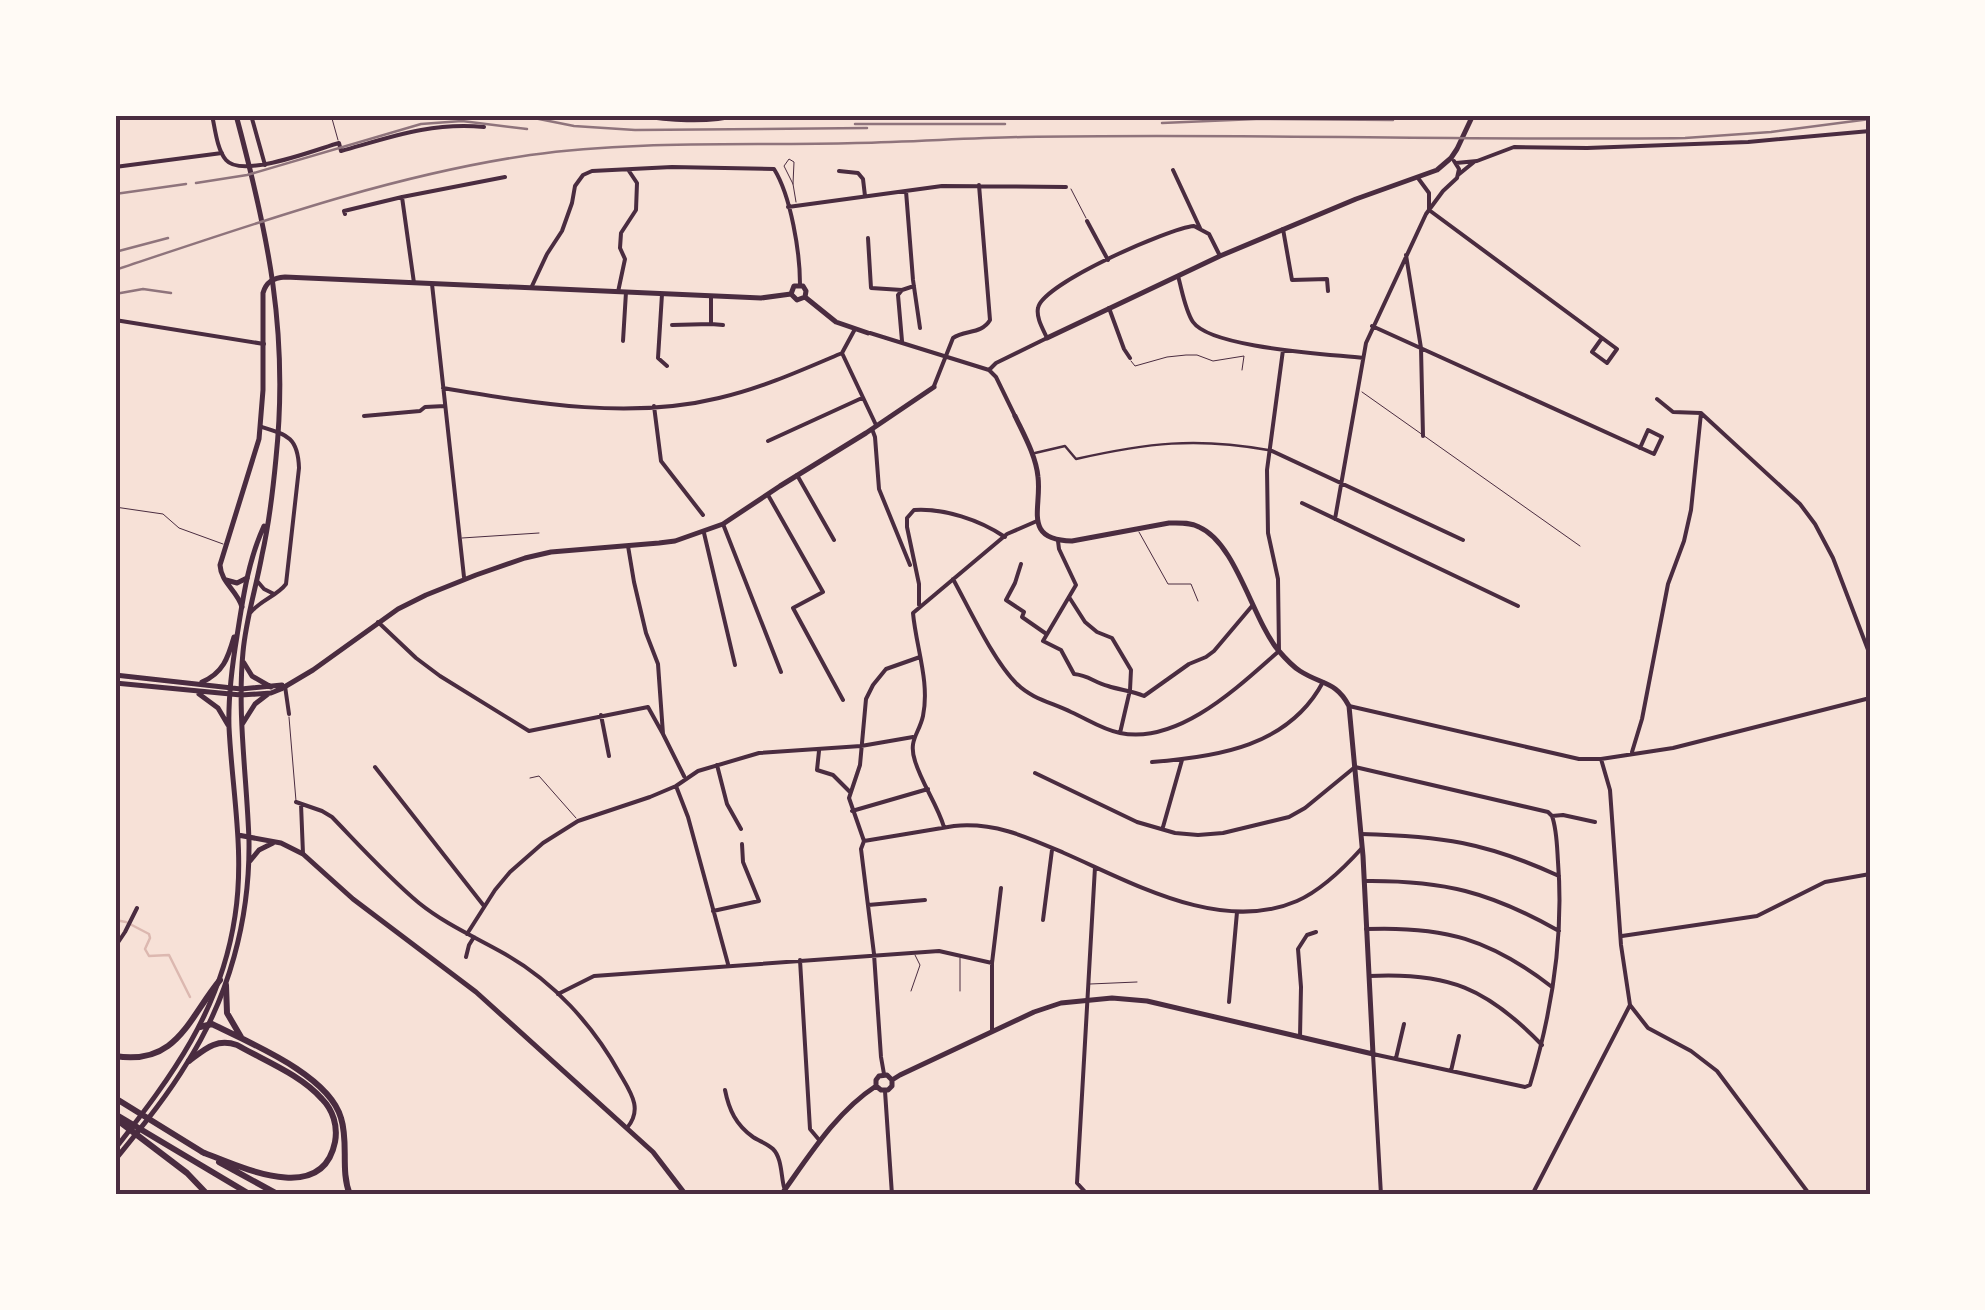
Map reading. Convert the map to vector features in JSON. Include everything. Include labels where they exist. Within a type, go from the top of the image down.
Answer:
[{"type":"highway","points":[[223,982],[227,1014],[241,1038]]},
{"type":"highway","points":[[115,1056],[141,1058],[167,1048],[223,982]]},
{"type":"highway","points":[[200,1027],[210,1024],[241,1038],[299,1070],[332,1099],[343,1124],[344,1173],[350,1195]]},
{"type":"highway","points":[[189,1061],[213,1044],[231,1043],[312,1089],[329,1108],[336,1126],[336,1140],[328,1158],[314,1172],[298,1178],[272,1177],[202,1152]]},
{"type":"highway","points":[[115,1098],[279,1195]]},
{"type":"highway","points":[[115,1116],[208,1195]]},
{"type":"highway","points":[[115,1116],[251,1195]]},
{"type":"street","points":[[212,115],[222,153],[236,166],[265,164],[339,143],[342,151],[427,127],[484,127]]},
{"type":"street","points":[[199,683],[224,665],[257,578],[279,422],[277,314],[266,234],[236,115]]},
{"type":"street","points":[[251,115],[265,164]]},
{"type":"street","points":[[634,115],[675,119],[734,116]]},
{"type":"street","points":[[1458,175],[1453,160],[1473,115]]},
{"type":"street","points":[[1335,519],[1356,388],[1372,326],[1429,210],[1458,175],[1477,160],[1514,147],[1748,142],[1870,131]]},
{"type":"street","points":[[115,167],[222,153]]},
{"type":"street","points":[[990,370],[996,363],[1220,256],[1356,199],[1418,178],[1453,160],[1477,160]]},
{"type":"street","points":[[531,288],[546,254],[562,231],[582,175],[592,171],[672,168],[770,167],[778,175],[788,207],[800,264],[800,284]]},
{"type":"street","points":[[623,341],[621,233],[636,210],[636,183],[628,170]]},
{"type":"street","points":[[1173,170],[1200,228],[1212,239],[1220,256]]},
{"type":"street","points":[[839,171],[858,173],[865,196]]},
{"type":"street","points":[[344,214],[402,197],[505,177]]},
{"type":"street","points":[[1418,178],[1429,193],[1429,210]]},
{"type":"street","points":[[788,207],[906,190],[979,185],[1068,188]]},
{"type":"street","points":[[115,683],[193,692],[271,690],[313,670],[378,622],[426,594],[464,580],[550,552],[674,541],[723,524],[922,397],[934,387],[953,338],[983,329],[990,320],[979,185]]},
{"type":"street","points":[[906,190],[920,328]]},
{"type":"street","points":[[1429,193],[1443,191]]},
{"type":"street","points":[[402,197],[414,283]]},
{"type":"street","points":[[1429,210],[1617,349],[1607,363],[1592,352],[1602,338]]},
{"type":"street","points":[[1087,221],[1108,260]]},
{"type":"street","points":[[1047,338],[1038,309],[1043,298],[1062,284],[1162,234],[1184,227],[1200,228]]},
{"type":"street","points":[[1283,229],[1292,280],[1327,279],[1328,292]]},
{"type":"street","points":[[868,238],[872,288],[902,290],[914,286]]},
{"type":"street","points":[[1406,255],[1421,348],[1423,436]]},
{"type":"street","points":[[1178,276],[1190,316],[1212,335],[1283,350],[1363,358]]},
{"type":"street","points":[[115,1160],[189,1061],[210,1024],[238,945],[246,900],[249,837],[241,692],[244,616],[220,568],[261,427],[263,293],[268,282],[284,277],[711,296],[773,298],[790,294]]},
{"type":"street","points":[[432,284],[464,580]]},
{"type":"street","points":[[790,294],[800,284]]},
{"type":"street","points":[[800,284],[805,288],[804,296]]},
{"type":"street","points":[[902,290],[898,295],[902,343]]},
{"type":"street","points":[[662,294],[658,358],[667,366]]},
{"type":"street","points":[[790,294],[797,300],[804,296]]},
{"type":"street","points":[[711,296],[711,324]]},
{"type":"street","points":[[804,296],[828,317],[855,329],[990,370],[1032,454],[1039,483],[1037,521],[1048,537],[1072,542],[1169,523],[1199,526],[1225,550],[1278,651],[1299,671],[1334,686],[1343,695],[1349,706],[1361,834],[1381,1195]]},
{"type":"street","points":[[1109,308],[1130,358]]},
{"type":"street","points":[[115,320],[264,344]]},
{"type":"street","points":[[672,325],[723,325]]},
{"type":"street","points":[[1372,326],[1640,448],[1654,454],[1662,436],[1648,430],[1640,448]]},
{"type":"street","points":[[443,388],[550,404],[605,407],[708,400],[756,388],[842,352],[855,329]]},
{"type":"street","points":[[953,579],[1017,684],[1035,697],[1120,734],[1155,733],[1193,718],[1230,694],[1278,651],[1278,579],[1267,523],[1267,470],[1283,350]]},
{"type":"street","points":[[842,352],[874,427],[880,489],[910,565]]},
{"type":"street","points":[[768,440],[862,398]]},
{"type":"street","points":[[1657,399],[1674,412],[1701,413],[1800,504],[1816,524],[1833,558],[1870,655]]},
{"type":"street","points":[[364,416],[445,406]]},
{"type":"street","points":[[654,406],[661,460],[702,515]]},
{"type":"street","points":[[1632,752],[1668,584],[1691,510],[1701,413]]},
{"type":"street","points":[[155,1104],[223,982],[237,907],[240,871],[229,691],[244,616],[284,588],[288,577],[299,455],[287,436],[261,427]]},
{"type":"street","points":[[1032,454],[1064,446],[1076,459],[1166,442],[1270,450],[1463,540]]},
{"type":"street","points":[[797,475],[834,540]]},
{"type":"street","points":[[768,496],[823,592],[792,608],[842,700]]},
{"type":"street","points":[[1302,504],[1518,606]]},
{"type":"street","points":[[919,606],[919,584],[906,527],[914,510],[932,509],[962,517],[1005,536]]},
{"type":"street","points":[[242,607],[246,578],[267,520]]},
{"type":"street","points":[[944,827],[915,761],[913,738],[920,727],[925,700],[913,613],[1005,536],[1037,521]]},
{"type":"street","points":[[723,524],[781,672]]},
{"type":"street","points":[[704,531],[735,665]]},
{"type":"street","points":[[1058,541],[1076,586],[1043,641],[1061,650],[1074,674],[1088,676],[1103,686],[1144,696],[1189,664],[1206,657],[1252,606]]},
{"type":"street","points":[[628,546],[634,582],[658,664],[662,734]]},
{"type":"street","points":[[1021,564],[1006,600],[1024,612],[1022,618],[1047,634]]},
{"type":"street","points":[[224,579],[237,583],[246,578]]},
{"type":"street","points":[[257,578],[264,590],[274,594]]},
{"type":"street","points":[[1069,597],[1085,622],[1112,638],[1131,670],[1120,734]]},
{"type":"street","points":[[378,622],[440,676],[530,731],[648,707],[685,778]]},
{"type":"street","points":[[242,654],[252,676],[271,690]]},
{"type":"street","points":[[892,1080],[884,1074],[861,850],[864,842],[852,811],[850,792],[860,765],[866,699],[873,684],[886,669],[920,657]]},
{"type":"street","points":[[115,675],[199,683],[229,691]]},
{"type":"street","points":[[1152,762],[1246,747],[1268,738],[1312,701],[1323,682]]},
{"type":"street","points":[[285,686],[288,714]]},
{"type":"street","points":[[242,727],[254,704],[271,690]]},
{"type":"street","points":[[193,692],[218,708],[229,728]]},
{"type":"street","points":[[1349,706],[1579,759],[1601,759],[1673,748],[1870,698]]},
{"type":"street","points":[[601,716],[609,756]]},
{"type":"street","points":[[467,934],[510,872],[526,856],[578,821],[676,786],[685,778],[717,765],[760,753],[913,738]]},
{"type":"street","points":[[819,749],[817,770],[833,775],[850,792]]},
{"type":"street","points":[[1601,759],[1610,790],[1612,848],[1630,1005],[1648,1028],[1692,1051],[1717,1071],[1810,1195]]},
{"type":"street","points":[[1162,829],[1182,760]]},
{"type":"street","points":[[717,765],[727,804],[740,829]]},
{"type":"street","points":[[375,767],[484,906]]},
{"type":"street","points":[[892,1080],[1034,1012],[1061,1003],[1112,998],[1147,1001],[1451,1071],[1525,1087],[1530,1084],[1553,988],[1559,931],[1559,876],[1552,816],[1355,767]]},
{"type":"street","points":[[1035,773],[1137,822],[1198,836],[1289,817],[1355,767]]},
{"type":"street","points":[[676,786],[728,965]]},
{"type":"street","points":[[852,811],[928,789]]},
{"type":"street","points":[[303,854],[299,803],[322,810],[332,818],[418,902],[448,924],[540,978],[588,1026],[618,1070],[636,1109],[627,1128]]},
{"type":"street","points":[[1552,816],[1595,822]]},
{"type":"street","points":[[864,842],[968,824],[1001,828],[1179,902],[1238,912],[1256,912],[1297,901],[1333,876],[1362,848]]},
{"type":"street","points":[[1361,834],[1457,840],[1491,848],[1559,876]]},
{"type":"street","points":[[238,835],[275,842],[303,854],[354,899],[476,992],[653,1152],[686,1195]]},
{"type":"street","points":[[248,863],[259,850],[275,842]]},
{"type":"street","points":[[713,911],[760,902],[744,862],[742,844]]},
{"type":"street","points":[[1043,920],[1052,848]]},
{"type":"street","points":[[1088,1195],[1077,1182],[1095,867]]},
{"type":"street","points":[[1622,936],[1757,916],[1826,882],[1870,874]]},
{"type":"street","points":[[1364,881],[1417,882],[1468,891],[1498,900],[1559,931]]},
{"type":"street","points":[[992,1032],[992,963],[1002,888]]},
{"type":"street","points":[[868,905],[925,900]]},
{"type":"street","points":[[115,947],[137,908]]},
{"type":"street","points":[[1229,1002],[1238,912]]},
{"type":"street","points":[[1366,929],[1428,929],[1476,941],[1507,956],[1553,988]]},
{"type":"street","points":[[1300,1037],[1298,950],[1307,935],[1316,932]]},
{"type":"street","points":[[466,958],[474,938]]},
{"type":"street","points":[[558,994],[594,976],[874,954],[938,951],[992,963]]},
{"type":"street","points":[[800,960],[810,1130],[820,1142]]},
{"type":"street","points":[[1369,976],[1414,974],[1464,986],[1504,1009],[1542,1045]]},
{"type":"street","points":[[1532,1195],[1630,1005]]},
{"type":"street","points":[[1396,1058],[1404,1024]]},
{"type":"street","points":[[1451,1071],[1459,1036]]},
{"type":"street","points":[[876,1086],[877,1078],[884,1074]]},
{"type":"street","points":[[885,1091],[892,1080]]},
{"type":"street","points":[[783,1192],[842,1115],[876,1086]]},
{"type":"street","points":[[876,1086],[885,1091]]},
{"type":"street","points":[[725,1090],[735,1119],[773,1148],[783,1192]]},
{"type":"street","points":[[885,1091],[892,1195]]},
{"type":"street","points":[[115,1150],[126,1141]]},
{"type":"lane","points":[[331,115],[339,143]]},
{"type":"lane","points":[[793,184],[797,206]]},
{"type":"lane","points":[[1068,188],[1087,221]]},
{"type":"lane","points":[[1130,358],[1135,366],[1186,355],[1214,361],[1244,356],[1242,370]]},
{"type":"lane","points":[[1356,388],[1580,546]]},
{"type":"lane","points":[[115,507],[163,514],[179,528],[225,544]]},
{"type":"lane","points":[[1136,529],[1144,536],[1168,584],[1191,584],[1198,601]]},
{"type":"lane","points":[[459,538],[539,533]]},
{"type":"lane","points":[[288,714],[299,803]]},
{"type":"lane","points":[[530,778],[539,776],[578,821]]},
{"type":"lane","points":[[912,990],[920,965],[914,952]]},
{"type":"lane","points":[[960,955],[960,991]]},
{"type":"lane","points":[[1087,984],[1137,982]]},
{"type":"waterway","points":[[115,920],[149,934],[145,949],[149,956],[169,955],[190,997]]},
{"type":"railway","points":[[115,122],[119,115]]},
{"type":"railway","points":[[519,115],[574,126],[635,130],[867,128]]},
{"type":"railway","points":[[115,270],[372,189],[477,164],[570,150],[1106,136],[1685,138],[1870,119]]},
{"type":"railway","points":[[1162,123],[1393,120]]},
{"type":"railway","points":[[196,183],[247,175],[421,124],[462,121],[527,129]]},
{"type":"railway","points":[[855,124],[1005,124]]},
{"type":"railway","points":[[115,194],[186,184]]},
{"type":"railway","points":[[115,252],[168,238]]},
{"type":"railway","points":[[115,294],[143,289],[171,293]]}]
